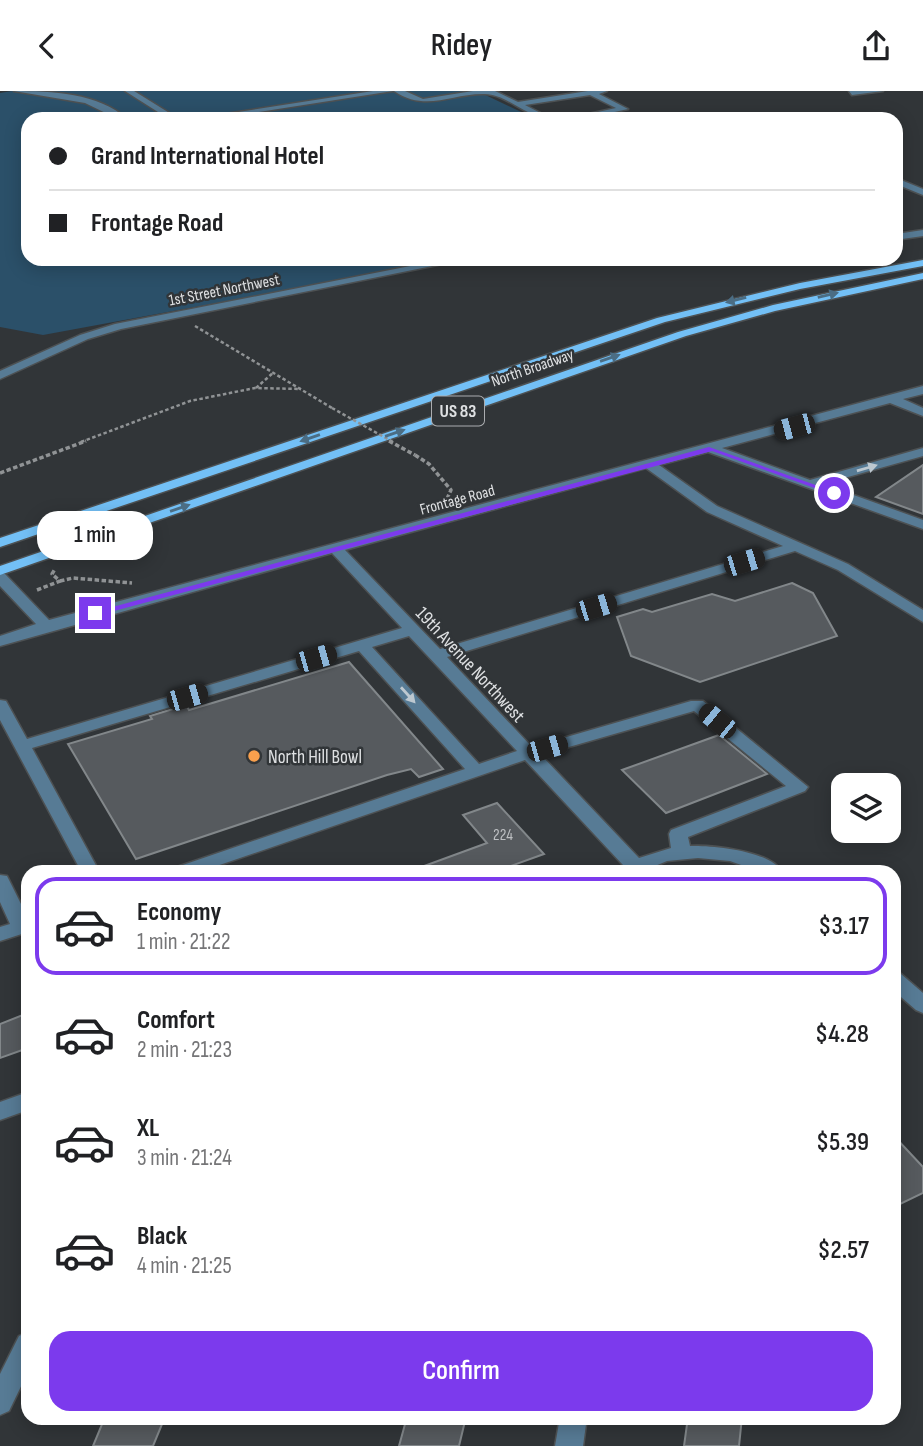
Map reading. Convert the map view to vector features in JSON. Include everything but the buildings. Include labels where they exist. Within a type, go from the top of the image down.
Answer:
[{"type":"main road","name":"North Broadway","points":[[0,543],[649,324],[753,296],[923,263]]},
{"type":"main road","name":"North Broadway","points":[[0,571],[660,341],[774,308],[923,276]]},
{"type":"street","points":[[18,91],[93,101],[116,112]]},
{"type":"street","points":[[129,91],[164,112]]},
{"type":"street","points":[[246,112],[389,91]]},
{"type":"street","points":[[398,91],[422,101],[489,91],[534,112]]},
{"type":"street","points":[[518,104],[603,91]]},
{"type":"street","points":[[852,93],[879,91]]},
{"type":"street","points":[[591,93],[624,109],[608,112]]},
{"type":"street","points":[[903,184],[923,192]]},
{"type":"street","points":[[903,236],[923,233]]},
{"type":"street","name":"1st Street Northwest","points":[[0,375],[84,337],[173,314],[425,266]]},
{"type":"street","name":"Frontage Road","points":[[0,641],[46,626],[712,449],[923,390]]},
{"type":"street","points":[[892,399],[923,412]]},
{"type":"street","points":[[712,449],[923,525]]},
{"type":"street","points":[[810,484],[923,452]]},
{"type":"street","points":[[650,465],[712,509],[843,567],[923,617]]},
{"type":"street","points":[[435,656],[796,546]]},
{"type":"street","name":"19th Avenue Northwest","points":[[335,549],[628,865]]},
{"type":"street","points":[[0,577],[46,626]]},
{"type":"street","points":[[22,746],[411,630]]},
{"type":"street","points":[[362,645],[477,771]]},
{"type":"street","points":[[0,705],[87,865]]},
{"type":"street","points":[[202,865],[526,754],[697,705],[799,787],[678,834],[682,855]]},
{"type":"street","points":[[643,865],[656,858],[707,852],[755,860],[763,865]]},
{"type":"street","points":[[0,881],[21,919]]},
{"type":"street","points":[[0,935],[21,927]]},
{"type":"street","points":[[901,985],[923,1005]]},
{"type":"street","points":[[0,1111],[21,1105]]},
{"type":"street","points":[[0,1402],[21,1358]]},
{"type":"street","points":[[569,1446],[573,1425]]},
{"type":"path","points":[[173,314],[415,455]]},
{"type":"path","points":[[255,389],[274,372]]},
{"type":"path","points":[[0,473],[190,401],[255,389],[301,389]]},
{"type":"shaded area","points":[[477,91],[521,112],[21,112],[21,266],[418,266],[43,335],[0,327],[0,93]]},
{"type":"place","name":"North Hill Bowl","points":[[254,756]]},
{"type":"route","points":[[95,613],[712,449],[834,493]]}]
